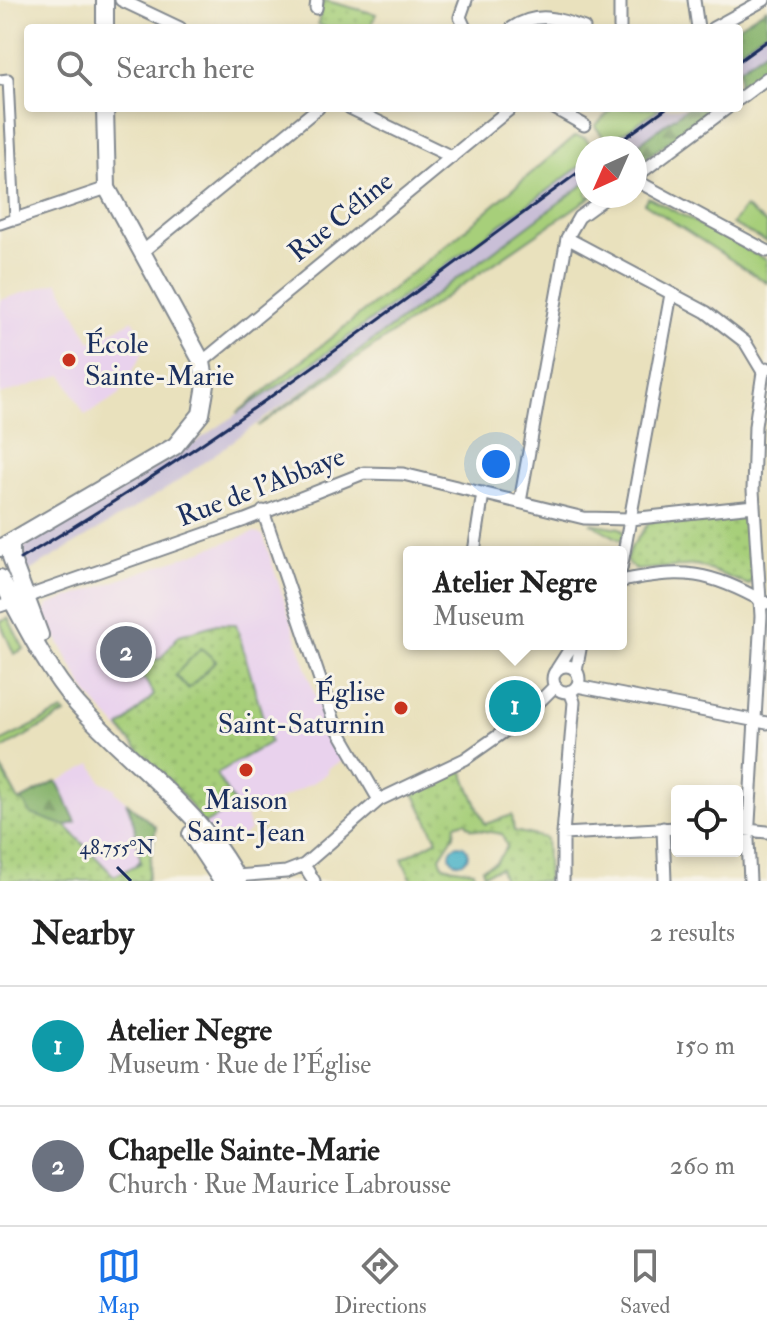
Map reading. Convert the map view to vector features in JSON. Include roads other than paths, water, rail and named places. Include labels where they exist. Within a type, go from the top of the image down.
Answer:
[{"type":"main road","points":[[105,0],[105,24]]},
{"type":"main road","points":[[13,601],[11,557],[5,545],[175,446],[201,414],[205,399],[202,362],[107,188],[105,112]]},
{"type":"main road","points":[[0,578],[51,667],[105,733],[178,802],[228,878]]},
{"type":"street","points":[[121,0],[172,24]]},
{"type":"street","points":[[620,0],[620,24]]},
{"type":"street","points":[[694,0],[697,24]]},
{"type":"street","points":[[720,24],[764,0]]},
{"type":"street","points":[[518,24],[553,16],[574,24]]},
{"type":"street","points":[[743,96],[767,78]]},
{"type":"street","points":[[0,80],[8,79],[15,219]]},
{"type":"street","points":[[142,252],[313,112]]},
{"type":"street","points":[[358,112],[452,157]]},
{"type":"street","name":"Rue Céline","points":[[202,362],[506,112]]},
{"type":"street","points":[[561,112],[584,125]]},
{"type":"street","points":[[647,169],[722,112]]},
{"type":"street","points":[[647,185],[767,251]]},
{"type":"street","points":[[0,224],[107,188]]},
{"type":"street","points":[[520,502],[567,238],[579,217],[591,208]]},
{"type":"street","points":[[567,238],[706,312],[745,342],[765,370],[755,426],[754,506],[764,558],[762,722],[743,829],[750,881]]},
{"type":"street","points":[[625,546],[671,294]]},
{"type":"street","name":"Rue de l'Abbaye","points":[[13,601],[364,473],[403,474],[584,518],[630,519],[754,506]]},
{"type":"street","points":[[475,546],[483,493]]},
{"type":"street","points":[[263,511],[335,724],[379,800]]},
{"type":"street","points":[[627,580],[661,572],[700,573],[764,601]]},
{"type":"street","points":[[569,650],[553,679],[555,686],[562,691],[574,688],[762,722]]},
{"type":"street","points":[[563,881],[563,834],[580,650]]},
{"type":"street","points":[[557,669],[567,666],[576,671]]},
{"type":"street","points":[[228,878],[286,872],[304,865],[379,800],[465,759],[522,719],[555,686]]},
{"type":"street","points":[[663,828],[665,881]]},
{"type":"street","points":[[563,834],[671,828]]},
{"type":"street","points":[[743,829],[767,832]]},
{"type":"street","points":[[304,865],[314,881]]},
{"type":"water","points":[[459,845],[468,854],[459,863],[450,854]]},
{"type":"railway","points":[[743,58],[767,41]]},
{"type":"railway","points":[[628,136],[660,112]]},
{"type":"railway","points":[[20,559],[238,419],[575,175]]},
{"type":"place","name":"École Sainte-Marie","points":[[69,360]]},
{"type":"place","name":"Chapelle Sainte-Marie","points":[[126,652]]},
{"type":"place","name":"Atelier Negre","points":[[515,706]]},
{"type":"place","name":"Église Saint-Saturnin","points":[[401,708]]},
{"type":"place","name":"Maison Saint-Jean","points":[[246,770]]}]
